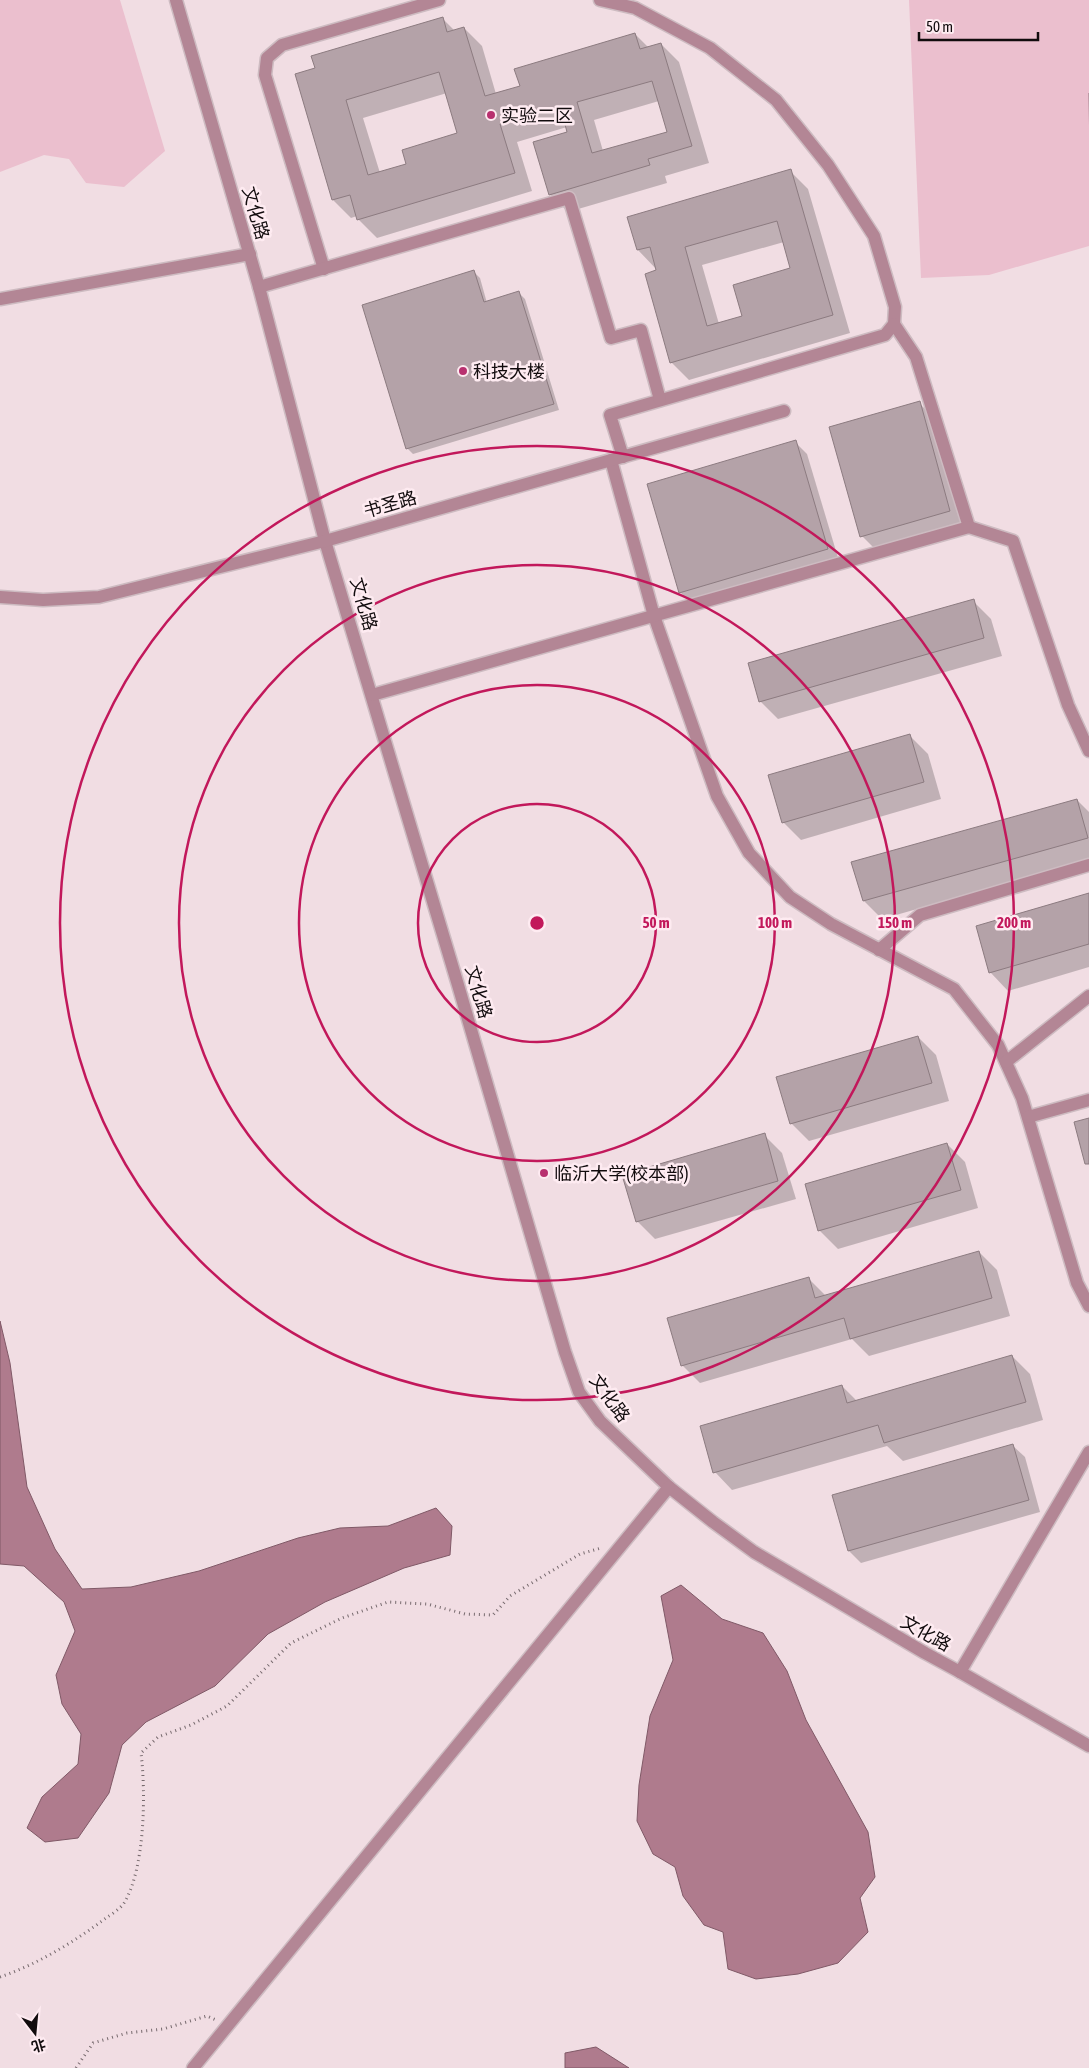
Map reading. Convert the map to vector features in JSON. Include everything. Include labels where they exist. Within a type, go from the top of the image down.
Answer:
[{"type":"street","name":"文化路","points":[[176,0],[250,254],[325,541],[565,1352],[579,1392],[600,1421],[669,1487],[754,1552],[916,1648],[1089,1746]]},
{"type":"street","points":[[324,269],[265,75],[267,58],[282,45],[439,0]]},
{"type":"street","points":[[600,0],[635,8],[710,48],[776,100],[828,165],[874,236],[896,306],[894,324],[886,335],[610,415],[624,457]]},
{"type":"street","points":[[259,287],[569,198],[611,338],[641,330],[660,400]]},
{"type":"street","points":[[0,299],[250,254]]},
{"type":"street","points":[[894,324],[916,357],[969,527]]},
{"type":"street","name":"书圣路","points":[[0,597],[43,600],[99,597],[325,541],[784,411]]},
{"type":"street","points":[[611,460],[654,616],[717,796],[749,853],[790,897],[831,924],[954,989],[998,1045],[1022,1098],[1077,1283],[1089,1306]]},
{"type":"street","points":[[372,695],[969,527],[1013,541],[1068,706],[1089,751]]},
{"type":"street","points":[[879,950],[920,915],[1089,865]]},
{"type":"street","points":[[1006,1062],[1089,996]]},
{"type":"street","points":[[1028,1117],[1089,1100]]},
{"type":"street","points":[[960,1672],[1089,1452]]},
{"type":"street","points":[[193,2068],[669,1487]]},
{"type":"path","points":[[0,1978],[56,1952],[95,1926],[123,1904],[136,1874],[142,1830],[144,1779],[141,1753],[158,1737],[191,1725],[227,1706],[291,1643],[342,1618],[388,1602],[427,1604],[465,1614],[493,1614],[510,1596],[580,1554],[625,1541]]},
{"type":"path","points":[[76,2068],[93,2043],[127,2033],[163,2029],[207,2016],[228,2025]]},
{"type":"shaded area","points":[[0,0],[120,0],[165,151],[124,187],[86,183],[69,159],[44,155],[0,172]]},
{"type":"shaded area","points":[[909,0],[1089,0],[1089,246],[989,275],[921,278]]},
{"type":"shaded area","points":[[0,1321],[10,1363],[27,1487],[55,1549],[82,1589],[131,1587],[199,1571],[298,1538],[340,1528],[388,1526],[436,1508],[452,1526],[450,1555],[404,1568],[325,1602],[268,1634],[215,1686],[146,1722],[122,1745],[109,1793],[78,1838],[45,1842],[27,1828],[42,1797],[78,1764],[81,1734],[62,1704],[56,1675],[75,1631],[64,1602],[24,1566],[0,1564]]},
{"type":"shaded area","points":[[681,1585],[722,1619],[763,1633],[787,1671],[806,1720],[868,1832],[875,1877],[860,1898],[868,1932],[838,1963],[798,1974],[756,1979],[728,1969],[723,1932],[704,1925],[683,1896],[675,1867],[653,1854],[637,1821],[639,1785],[650,1716],[673,1660],[661,1596]]},
{"type":"shaded area","points":[[596,2047],[629,2068],[565,2068],[565,2053]]},
{"type":"building","name":"实验二区","points":[[443,17],[447,32],[464,27],[485,96],[520,86],[514,69],[635,33],[640,49],[661,43],[692,146],[648,159],[650,165],[549,195],[533,142],[567,132],[560,106],[500,124],[515,173],[357,220],[350,195],[332,200],[295,74],[315,68],[311,56]],"holes":[[[439,72],[457,133],[402,150],[406,164],[368,175],[346,100]],[[652,81],[667,132],[592,153],[577,102]]]},
{"type":"building","points":[[791,169],[833,315],[670,363],[645,274],[656,270],[650,247],[637,250],[627,217]],"holes":[[[777,221],[790,268],[733,285],[742,316],[707,326],[685,247]]]},
{"type":"building","name":"科技大楼","points":[[474,270],[484,302],[519,291],[554,404],[406,449],[362,305]]},
{"type":"building","points":[[920,401],[950,511],[860,537],[829,427]]},
{"type":"building","points":[[796,440],[828,549],[679,593],[647,484]]},
{"type":"building","points":[[974,599],[984,638],[759,702],[748,663]]},
{"type":"building","points":[[910,734],[924,782],[782,823],[768,775]]},
{"type":"building","points":[[1077,799],[1088,838],[863,901],[851,862]]},
{"type":"building","points":[[1089,893],[1089,944],[989,973],[976,926]]},
{"type":"building","points":[[918,1036],[932,1083],[790,1124],[776,1077]]},
{"type":"building","points":[[1089,1118],[1089,1164],[1085,1164],[1074,1122]]},
{"type":"building","points":[[765,1133],[778,1181],[636,1222],[622,1175]]},
{"type":"building","points":[[947,1143],[961,1190],[818,1231],[805,1184]]},
{"type":"building","points":[[979,1251],[992,1298],[850,1339],[844,1318],[681,1366],[667,1318],[809,1277],[815,1298]]},
{"type":"building","points":[[1012,1355],[1026,1402],[884,1443],[878,1425],[713,1473],[700,1426],[842,1385],[847,1403]]},
{"type":"building","points":[[1013,1444],[1029,1500],[848,1551],[832,1495]]},
{"type":"place","name":"实验二区","points":[[491,115]]},
{"type":"place","name":"科技大楼","points":[[463,371]]},
{"type":"place","name":"临沂大学(校本部)","points":[[544,1173]]}]
